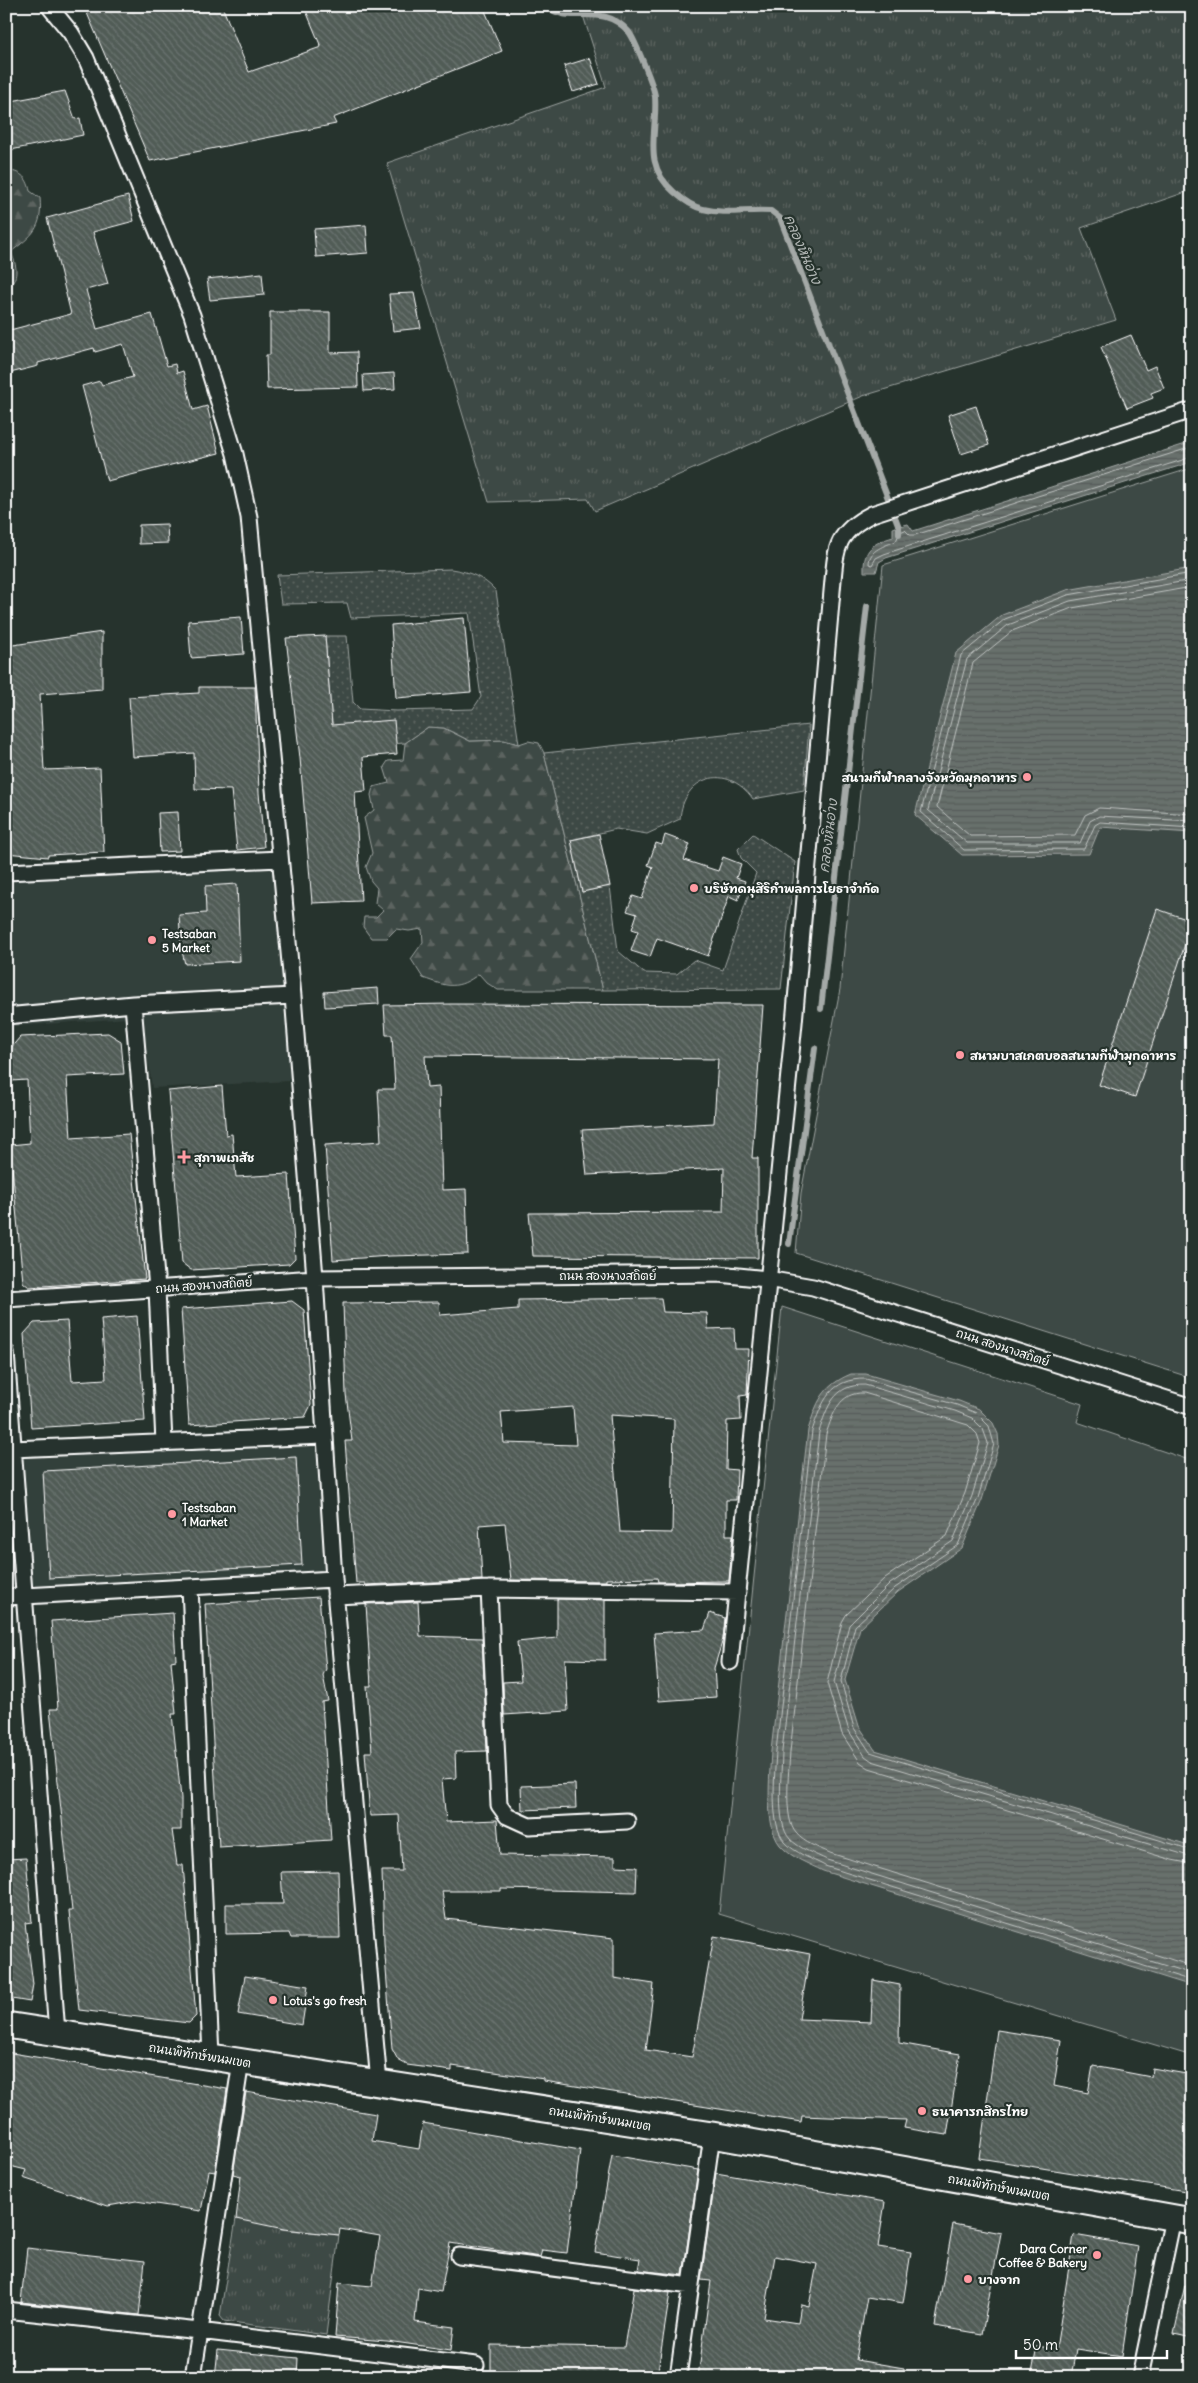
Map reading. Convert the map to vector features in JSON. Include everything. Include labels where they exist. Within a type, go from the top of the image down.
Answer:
[{"type":"main road","name":"ถนนพิทักษ์พนมเขต","points":[[6,2025],[712,2135],[1182,2219]]},
{"type":"street","points":[[49,6],[71,33],[86,58],[192,315],[235,454],[249,517],[293,996],[335,1596],[379,2084]]},
{"type":"street","points":[[730,1662],[794,1023],[836,558],[839,543],[845,532],[857,522],[883,511],[1192,410]]},
{"type":"street","points":[[6,872],[280,859]]},
{"type":"street","points":[[6,1016],[133,1004],[293,996]]},
{"type":"street","points":[[133,1004],[158,1288],[164,1442]]},
{"type":"street","name":"ถนน สองนางสถิตย์","points":[[6,1299],[314,1278],[719,1274],[813,1286],[1192,1407]]},
{"type":"street","points":[[6,1352],[57,2033]]},
{"type":"street","points":[[12,1450],[323,1436]]},
{"type":"street","points":[[6,1597],[334,1579]]},
{"type":"street","points":[[190,1587],[211,2056]]},
{"type":"street","points":[[335,1596],[489,1589],[738,1592]]},
{"type":"street","points":[[489,1589],[499,1804],[507,1816],[529,1826],[628,1821]]},
{"type":"street","points":[[193,2377],[241,2061]]},
{"type":"street","points":[[678,2377],[712,2135]]},
{"type":"street","points":[[1140,2377],[1182,2219]]},
{"type":"street","points":[[459,2256],[691,2286]]},
{"type":"street","points":[[6,2310],[199,2331],[476,2365]]},
{"type":"shaded area","name":"Testsaban 5 Market","points":[[289,849],[310,1080],[152,1088],[142,1017],[6,1027],[6,864]]},
{"type":"shaded area","name":"Testsaban 1 Market","points":[[316,1441],[327,1575],[28,1591],[18,1454]]},
{"type":"green space","points":[[580,6],[1192,6],[1192,190],[1081,228],[1116,320],[863,396],[595,511],[588,499],[489,502],[387,163],[606,87]]},
{"type":"green space","points":[[6,170],[15,172],[25,178],[30,191],[40,198],[40,217],[30,236],[11,252],[16,272],[14,281],[6,289]]},
{"type":"green space","name":"สนามกีฬากลางจังหวัดมุกดาหาร","points":[[1192,468],[1192,1378],[796,1253],[801,1193],[840,989],[883,565]]},
{"type":"green space","points":[[451,569],[476,576],[496,591],[519,744],[504,740],[470,741],[444,728],[428,727],[405,743],[334,748],[325,636],[347,636],[353,702],[360,709],[396,711],[473,709],[481,697],[469,613],[351,618],[347,603],[281,604],[277,575]]},
{"type":"green space","points":[[809,725],[804,790],[753,799],[743,787],[731,780],[708,779],[698,784],[689,793],[683,804],[680,819],[647,834],[616,829],[571,840],[582,892],[610,886],[618,951],[644,973],[677,974],[694,960],[723,970],[756,873],[741,858],[738,849],[753,834],[795,862],[781,989],[603,990],[544,753]]},
{"type":"green space","points":[[428,727],[444,728],[470,741],[504,740],[519,744],[528,741],[539,743],[544,753],[603,990],[498,990],[487,983],[479,974],[458,985],[446,985],[423,978],[411,959],[423,942],[422,929],[409,931],[396,929],[387,938],[371,938],[363,927],[364,917],[376,917],[383,910],[375,903],[377,888],[371,881],[366,867],[372,853],[364,818],[374,810],[371,795],[373,787],[389,783],[384,767],[388,761],[403,760],[405,743]]},
{"type":"green space","points":[[782,1307],[1082,1404],[1077,1422],[1192,1461],[1192,2056],[719,1914]]},
{"type":"green space","points":[[236,2219],[280,2226],[280,2229],[339,2235],[326,2335],[224,2321],[220,2316]]},
{"type":"water","points":[[1192,442],[1192,462],[886,558],[879,562],[876,572],[864,572],[867,552],[880,542],[893,537],[893,528],[908,524],[913,531]]},
{"type":"water","points":[[1192,568],[1192,833],[1100,827],[1089,854],[962,855],[915,815],[956,653],[1002,615],[1067,590]]},
{"type":"water","points":[[851,1374],[866,1374],[959,1401],[979,1409],[993,1423],[998,1434],[999,1445],[982,1500],[962,1548],[898,1592],[860,1628],[845,1680],[859,1726],[875,1750],[1192,1846],[1192,1986],[823,1871],[800,1860],[780,1845],[775,1836],[770,1813],[771,1751],[808,1430],[814,1411],[822,1396],[833,1384]]},
{"type":"building","points":[[84,6],[222,6],[249,72],[321,47],[304,6],[483,6],[502,51],[333,118],[336,124],[150,161]]},
{"type":"building","points":[[590,58],[599,84],[573,92],[564,66]]},
{"type":"building","points":[[65,91],[75,119],[80,118],[83,135],[6,151],[6,102]]},
{"type":"building","points":[[128,196],[134,221],[93,232],[108,284],[86,290],[97,329],[152,314],[167,366],[175,364],[177,373],[183,371],[193,410],[207,406],[219,453],[107,481],[82,386],[100,381],[102,385],[133,377],[123,344],[95,352],[94,348],[6,374],[6,331],[71,314],[47,218]]},
{"type":"building","points":[[366,225],[368,253],[316,257],[314,229]]},
{"type":"building","points":[[262,273],[264,295],[210,300],[207,279]]},
{"type":"building","points":[[414,293],[421,328],[393,331],[389,294]]},
{"type":"building","points":[[270,312],[330,312],[330,353],[357,352],[358,387],[267,389],[266,355],[270,355]]},
{"type":"building","points":[[1131,335],[1146,370],[1155,366],[1164,388],[1151,393],[1153,398],[1127,408],[1101,347]]},
{"type":"building","points":[[394,373],[395,389],[364,391],[363,375]]},
{"type":"building","points":[[976,406],[989,445],[961,454],[948,415]]},
{"type":"building","points":[[167,524],[168,543],[139,544],[139,525]]},
{"type":"building","points":[[241,617],[244,654],[191,658],[188,621]]},
{"type":"building","points":[[464,618],[471,692],[396,698],[391,625]]},
{"type":"building","points":[[102,632],[102,689],[40,694],[44,770],[100,768],[104,852],[48,855],[48,857],[6,853],[6,646]]},
{"type":"building","points":[[325,636],[332,725],[394,720],[397,754],[363,757],[366,791],[355,792],[361,901],[312,903],[300,758],[286,638]]},
{"type":"building","points":[[199,687],[255,687],[259,793],[264,847],[237,850],[231,790],[195,789],[194,753],[133,757],[129,697],[199,693]]},
{"type":"building","points":[[178,812],[180,851],[160,852],[158,813]]},
{"type":"building","points":[[599,834],[610,886],[582,892],[571,840]]},
{"type":"building","name":"บริษัทดนุสิริกำพลการโยธาจำกัด","points":[[665,835],[690,844],[684,860],[718,871],[723,857],[741,864],[736,878],[745,881],[738,900],[729,896],[708,956],[657,938],[650,957],[631,951],[638,931],[632,929],[637,914],[627,911],[633,896],[642,899],[653,867],[648,865],[656,843],[662,845]]},
{"type":"building","points":[[237,884],[240,961],[185,964],[181,947],[179,915],[206,913],[205,886]]},
{"type":"building","points":[[1157,909],[1192,921],[1192,923],[1135,1097],[1099,1085]]},
{"type":"building","points":[[378,988],[379,1004],[325,1007],[324,992]]},
{"type":"building","points":[[384,1005],[763,1005],[752,1158],[758,1158],[758,1258],[533,1256],[529,1213],[723,1212],[724,1168],[587,1175],[582,1130],[714,1123],[718,1059],[425,1056],[427,1088],[439,1087],[442,1190],[466,1189],[468,1254],[333,1260],[325,1145],[381,1141],[378,1089],[395,1089],[392,1035],[386,1035]]},
{"type":"building","points":[[108,1033],[121,1041],[124,1074],[67,1077],[71,1138],[129,1134],[145,1279],[29,1287],[23,1282],[10,1145],[30,1143],[27,1080],[11,1081],[9,1050],[20,1037]]},
{"type":"building","points":[[222,1086],[226,1135],[232,1134],[236,1177],[289,1174],[295,1258],[289,1264],[191,1270],[182,1263],[168,1091]]},
{"type":"building","points":[[661,1298],[663,1312],[707,1313],[708,1329],[734,1328],[735,1349],[749,1349],[747,1395],[740,1396],[741,1420],[727,1421],[726,1469],[737,1470],[736,1500],[726,1500],[726,1535],[733,1535],[729,1581],[658,1582],[657,1578],[606,1579],[606,1581],[511,1580],[505,1523],[479,1525],[482,1580],[365,1585],[365,1583],[356,1583],[345,1441],[352,1441],[346,1394],[343,1303],[439,1302],[440,1315],[518,1309],[518,1300]],"holes":[[[573,1407],[576,1445],[504,1443],[501,1412]],[[610,1415],[674,1419],[672,1533],[620,1532]]]},
{"type":"building","points":[[292,1301],[304,1310],[311,1405],[305,1417],[189,1425],[181,1309]]},
{"type":"building","points":[[137,1316],[145,1421],[31,1428],[24,1334],[34,1323],[67,1321],[72,1381],[106,1379],[101,1319]]},
{"type":"building","name":"Testsaban 1 Market","points":[[296,1457],[302,1565],[49,1578],[43,1471]]},
{"type":"building","points":[[319,1597],[326,1669],[323,1675],[328,1701],[322,1702],[331,1840],[219,1847],[205,1604]]},
{"type":"building","points":[[557,1599],[605,1600],[605,1660],[565,1659],[568,1711],[504,1715],[503,1682],[521,1681],[517,1642],[557,1638]]},
{"type":"building","points":[[418,1602],[420,1636],[482,1638],[487,1751],[455,1752],[456,1778],[442,1779],[446,1822],[497,1820],[500,1855],[615,1857],[615,1866],[637,1867],[636,1892],[501,1889],[501,1891],[442,1891],[446,1919],[614,1938],[614,1978],[654,1984],[646,2050],[692,2057],[714,1936],[810,1954],[799,2019],[871,2022],[873,1980],[900,1985],[899,2043],[960,2054],[947,2135],[904,2128],[906,2120],[802,2116],[801,2122],[544,2081],[544,2079],[452,2066],[452,2071],[407,2065],[398,2060],[392,2049],[384,1943],[382,1871],[402,1871],[399,1815],[370,1816],[365,1752],[372,1752],[367,1686],[371,1686],[366,1604]]},
{"type":"building","points":[[173,1613],[176,1660],[171,1661],[176,1714],[172,1714],[181,1798],[181,1830],[172,1830],[177,1865],[183,1865],[196,2016],[189,2023],[79,2010],[69,1911],[72,1911],[50,1709],[58,1709],[51,1621]]},
{"type":"building","points":[[710,1613],[725,1618],[723,1639],[714,1668],[716,1697],[659,1701],[654,1633],[704,1630]]},
{"type":"building","points":[[575,1784],[576,1808],[522,1810],[521,1786]]},
{"type":"building","points":[[26,1858],[32,1922],[25,1923],[33,1984],[30,2002],[6,1998],[6,1859]]},
{"type":"building","points":[[338,1871],[340,1938],[291,1938],[289,1933],[226,1934],[226,1904],[283,1904],[281,1872]]},
{"type":"building","name":"Lotus's go fresh","points":[[245,1976],[308,1986],[302,2025],[238,2014]]},
{"type":"building","points":[[997,2030],[1061,2040],[1054,2086],[1088,2093],[1093,2066],[1151,2077],[1152,2068],[1192,2075],[1192,2192],[979,2158]]},
{"type":"building","points":[[6,2052],[227,2089],[215,2172],[209,2171],[201,2211],[136,2201],[108,2206],[23,2178],[26,2170],[6,2165]]},
{"type":"building","points":[[246,2092],[376,2114],[372,2141],[419,2149],[423,2123],[580,2150],[567,2253],[542,2250],[540,2257],[450,2243],[441,2292],[418,2288],[415,2322],[454,2327],[451,2350],[387,2341],[335,2337],[339,2283],[372,2286],[380,2236],[340,2229],[339,2235],[284,2229],[236,2219],[241,2176],[233,2174]]},
{"type":"building","points":[[612,2155],[698,2170],[683,2275],[638,2270],[640,2259],[595,2252]]},
{"type":"building","points":[[716,2173],[885,2202],[878,2247],[911,2252],[903,2303],[867,2297],[856,2360],[904,2368],[904,2377],[698,2377],[711,2281],[701,2280]],"holes":[[[775,2256],[817,2264],[809,2306],[801,2304],[798,2323],[764,2318]]]},
{"type":"building","name":"บางจาก","points":[[953,2224],[1001,2233],[982,2334],[935,2326]]},
{"type":"building","points":[[1074,2235],[1138,2246],[1122,2356],[1076,2349],[1071,2377],[1031,2377],[1037,2346],[1056,2349]]},
{"type":"building","points":[[27,2248],[145,2261],[139,2315],[21,2302]]},
{"type":"building","points":[[1185,2285],[1192,2286],[1192,2338],[1174,2334]]},
{"type":"building","points":[[634,2288],[670,2293],[657,2377],[498,2377],[498,2374],[491,2374],[491,2345],[624,2347]]},
{"type":"building","points":[[218,2350],[298,2358],[297,2377],[215,2377]]},
{"type":"waterway","name":"คลองหินอ่าง","points":[[547,6],[555,12],[565,14],[607,17],[629,32],[644,64],[655,96],[654,159],[664,181],[674,192],[688,202],[703,209],[720,212],[771,211],[780,218],[899,527],[899,534]]},
{"type":"waterway","name":"คลองหินอ่าง","points":[[821,1009],[867,606]]},
{"type":"waterway","name":"คลองหินอ่าง","points":[[789,1244],[815,1048]]},
{"type":"place","name":"สนามกีฬากลางจังหวัดมุกดาหาร","points":[[1027,777]]},
{"type":"place","name":"บริษัทดนุสิริกำพลการโยธาจำกัด","points":[[694,888]]},
{"type":"place","name":"Testsaban 5 Market","points":[[152,940]]},
{"type":"place","name":"สนามบาสเกตบอลสนามกีฬามุกดาหาร","points":[[960,1055]]},
{"type":"place","name":"สุภาพเภสัช","points":[[184,1157]]},
{"type":"place","name":"Testsaban 1 Market","points":[[172,1514]]},
{"type":"place","name":"Lotus's go fresh","points":[[273,2000]]},
{"type":"place","name":"ธนาคารกสิกรไทย","points":[[922,2111]]},
{"type":"place","name":"Dara Corner Coffee & Bakery","points":[[1097,2255]]},
{"type":"place","name":"บางจาก","points":[[968,2279]]}]
